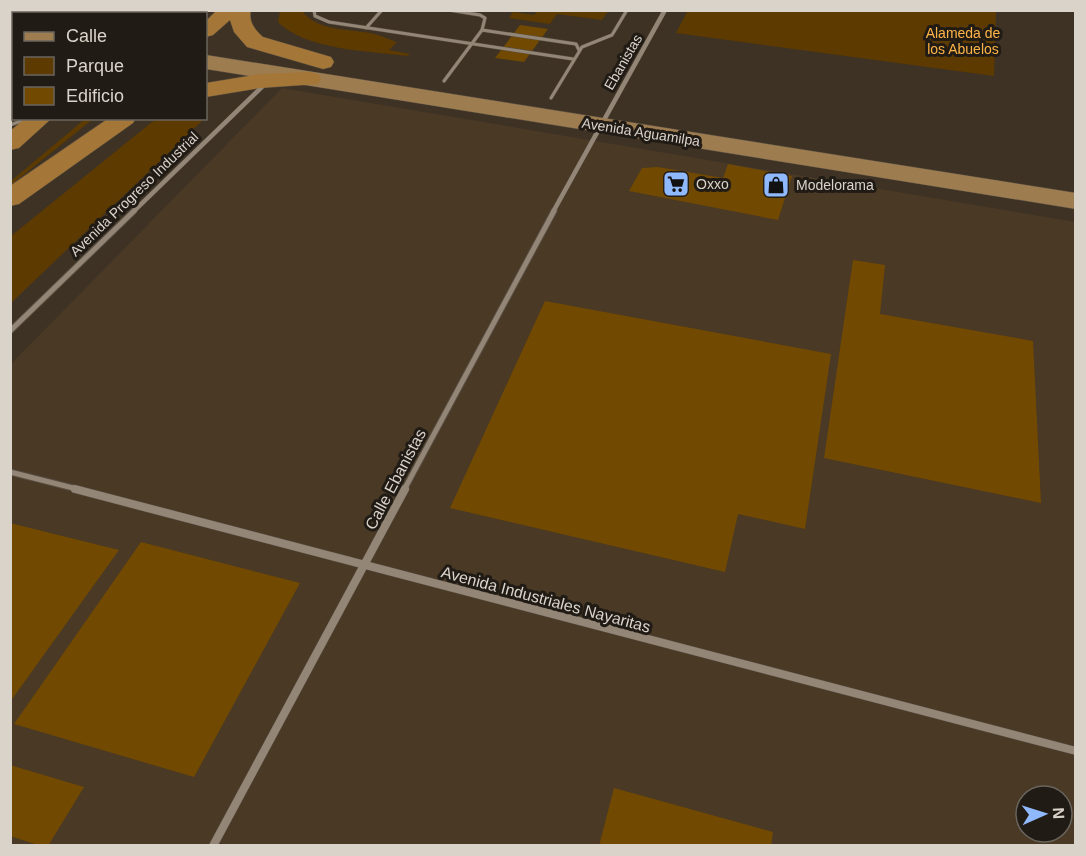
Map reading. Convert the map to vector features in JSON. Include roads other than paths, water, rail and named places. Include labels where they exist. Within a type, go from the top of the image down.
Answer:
[{"type":"highway","points":[[207,30],[230,10]]},
{"type":"highway","points":[[241,10],[238,16],[244,32],[255,42],[316,71]]},
{"type":"highway","points":[[207,90],[271,77]]},
{"type":"highway","points":[[10,143],[34,120]]},
{"type":"highway","points":[[10,196],[100,120]]},
{"type":"highway","points":[[10,196],[122,120]]},
{"type":"main road","name":"Avenida Aguamilpa","points":[[207,44],[316,71],[605,116],[1076,201]]},
{"type":"main road","name":"Avenida Aguamilpa","points":[[207,62],[271,77],[316,71],[444,81],[551,98],[605,116],[1011,168],[1065,177]]},
{"type":"main road","points":[[1011,168],[1076,201]]},
{"type":"street","name":"Ebanistas","points":[[605,116],[665,10]]},
{"type":"street","name":"Avenida Progreso Industrial","points":[[10,331],[271,77]]},
{"type":"street","name":"Calle Ebanistas","points":[[213,846],[605,116]]},
{"type":"street","name":"Avenida Industriales Nayaritas","points":[[10,472],[1076,752]]},
{"type":"lane","points":[[314,10],[315,16],[329,22],[573,59]]},
{"type":"lane","points":[[366,28],[382,10]]},
{"type":"lane","points":[[444,81],[482,30],[485,18],[480,15],[449,10]]},
{"type":"lane","points":[[551,98],[579,50],[591,42],[612,36],[627,10]]},
{"type":"lane","points":[[482,30],[576,44],[579,50]]},
{"type":"lane","points":[[10,125],[31,120]]},
{"type":"place","name":"Oxxo","points":[[676,184]]},
{"type":"place","name":"Modelorama","points":[[776,185]]},
{"type":"park label","name":"Alameda de los Abuelos","points":[[963,41]]}]
